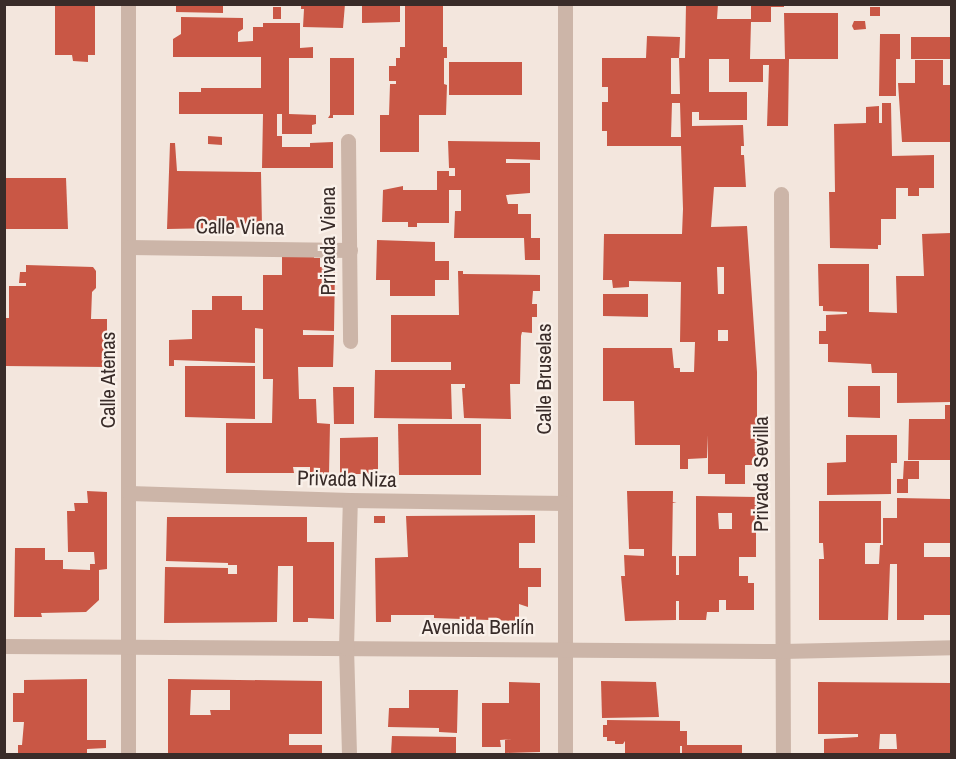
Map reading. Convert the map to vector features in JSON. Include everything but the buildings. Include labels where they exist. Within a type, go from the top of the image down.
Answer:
[{"type":"street","name":"Calle Atenas","points":[[128,4],[128,754]]},
{"type":"street","name":"Calle Bruselas","points":[[565,4],[567,648],[565,754]]},
{"type":"street","name":"Privada Viena","points":[[348,141],[350,341]]},
{"type":"street","name":"Privada Sevilla","points":[[781,194],[783,754]]},
{"type":"street","name":"Calle Viena","points":[[129,247],[350,250]]},
{"type":"street","name":"Privada Niza","points":[[129,493],[350,500],[565,503]]},
{"type":"street","points":[[349,754],[346,648],[350,500]]},
{"type":"street","name":"Avenida Berlín","points":[[4,646],[782,651],[951,647]]}]
